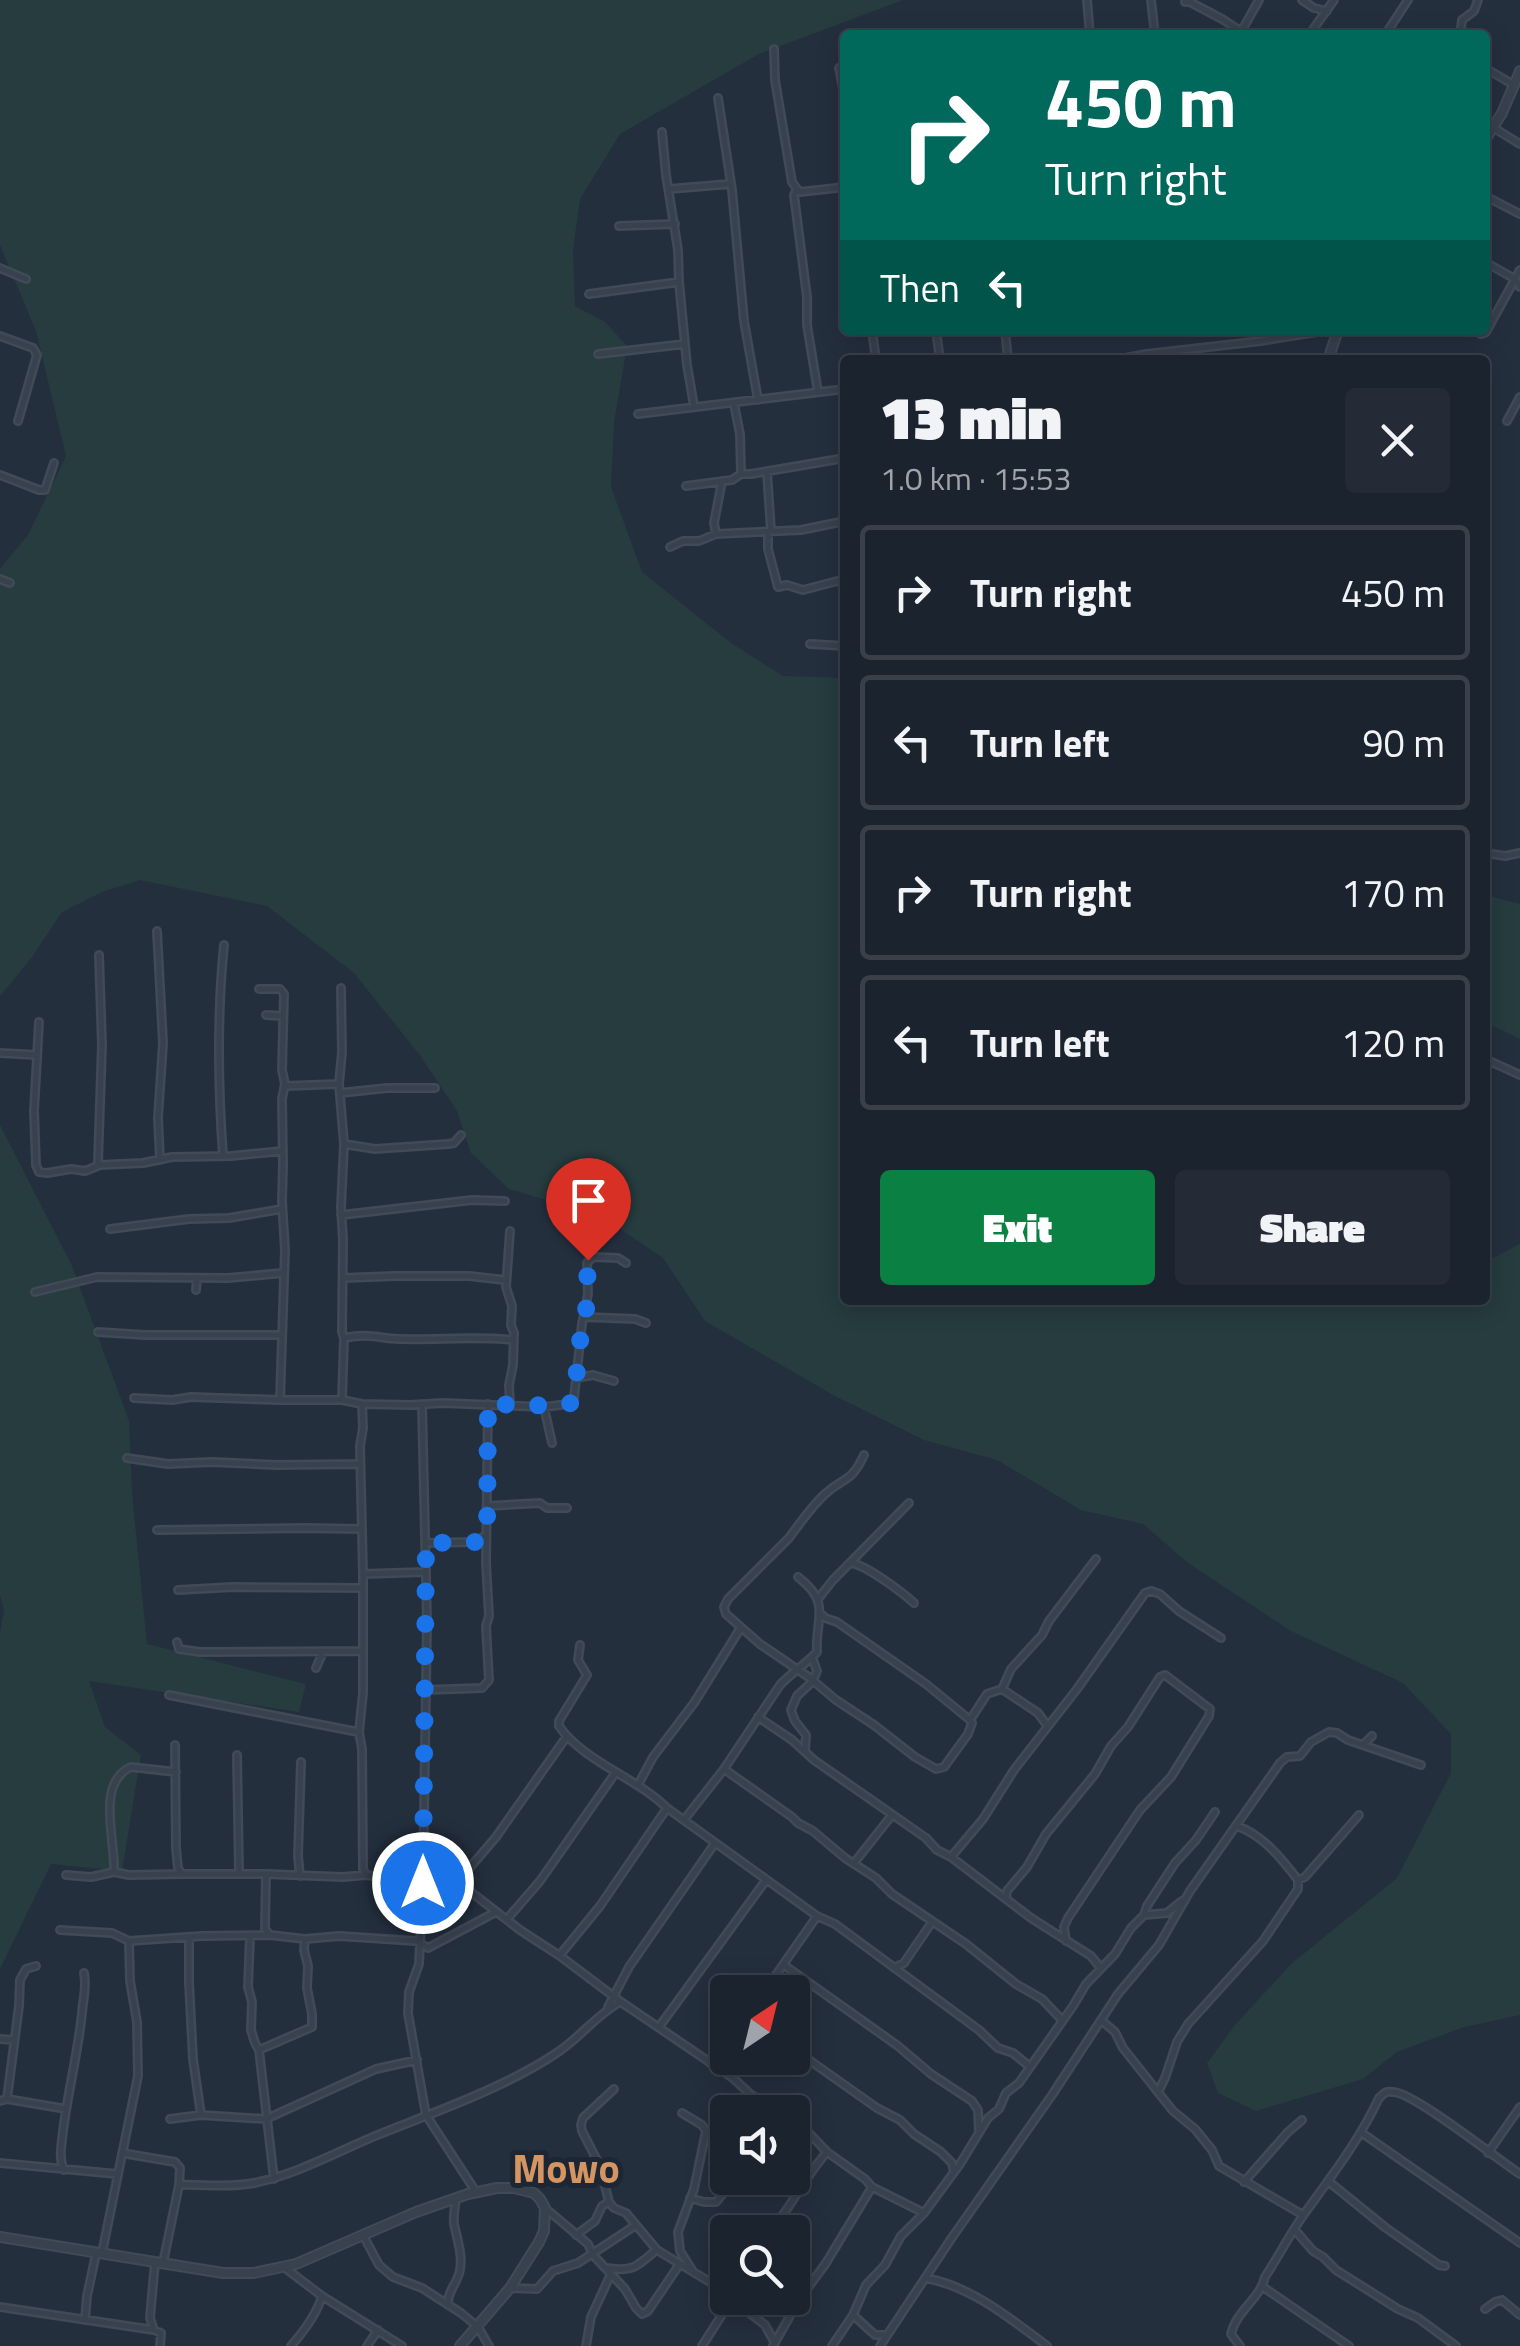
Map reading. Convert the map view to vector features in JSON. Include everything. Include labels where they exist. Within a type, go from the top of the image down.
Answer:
[{"type":"street","points":[[1087,0],[1090,30]]},
{"type":"street","points":[[1152,0],[1155,30]]},
{"type":"street","points":[[1243,30],[1260,0]]},
{"type":"street","points":[[1302,0],[1328,11]]},
{"type":"street","points":[[1313,30],[1334,0]]},
{"type":"street","points":[[1388,30],[1408,0]]},
{"type":"street","points":[[1461,30],[1462,20],[1474,11],[1478,0]]},
{"type":"street","points":[[1185,2],[1236,30]]},
{"type":"street","points":[[774,49],[792,182],[800,192],[840,188]]},
{"type":"street","points":[[839,68],[840,73]]},
{"type":"street","points":[[1490,71],[1514,85]]},
{"type":"street","points":[[1490,133],[1520,71]]},
{"type":"street","points":[[718,98],[744,321],[758,400]]},
{"type":"street","points":[[1494,128],[1520,144]]},
{"type":"street","points":[[662,132],[694,406]]},
{"type":"street","points":[[669,189],[730,184]]},
{"type":"street","points":[[797,189],[794,196],[807,325],[818,392]]},
{"type":"street","points":[[1490,199],[1520,214]]},
{"type":"street","points":[[619,226],[675,224]]},
{"type":"street","points":[[1490,265],[1515,279],[1520,287]]},
{"type":"street","points":[[0,268],[26,279]]},
{"type":"street","points":[[1490,325],[1520,270]]},
{"type":"street","points":[[588,294],[679,282]]},
{"type":"street","points":[[1153,355],[1298,335]]},
{"type":"street","points":[[0,336],[33,348],[37,355],[18,422]]},
{"type":"street","points":[[598,354],[686,344]]},
{"type":"street","points":[[638,414],[840,390]]},
{"type":"street","points":[[1507,421],[1520,397]]},
{"type":"street","points":[[734,404],[741,474]]},
{"type":"street","points":[[686,486],[840,459]]},
{"type":"street","points":[[0,474],[45,490],[54,464]]},
{"type":"street","points":[[766,472],[768,549],[778,586],[803,590],[840,580]]},
{"type":"street","points":[[716,534],[714,523],[722,480]]},
{"type":"street","points":[[670,547],[716,534],[802,530],[840,522]]},
{"type":"street","points":[[0,580],[10,583]]},
{"type":"street","points":[[810,644],[840,646]]},
{"type":"street","points":[[1490,853],[1520,853]]},
{"type":"street","points":[[157,931],[163,1043],[158,1118],[160,1160]]},
{"type":"street","points":[[223,1156],[219,1098],[224,944]]},
{"type":"street","points":[[100,955],[100,1165]]},
{"type":"street","points":[[341,988],[342,1400]]},
{"type":"street","points":[[259,989],[282,990],[285,1086],[280,1400]]},
{"type":"street","points":[[266,1015],[283,1016]]},
{"type":"street","points":[[39,1022],[34,1111],[37,1170],[42,1173],[283,1150]]},
{"type":"street","points":[[0,1053],[37,1055]]},
{"type":"street","points":[[1490,1062],[1520,1076]]},
{"type":"street","points":[[285,1086],[339,1084]]},
{"type":"street","points":[[340,1094],[435,1088]]},
{"type":"street","points":[[344,1144],[376,1148],[448,1144],[462,1135]]},
{"type":"street","points":[[341,1215],[472,1200],[505,1201]]},
{"type":"street","points":[[110,1229],[282,1209]]},
{"type":"street","points":[[510,1231],[506,1280],[512,1306],[510,1404]]},
{"type":"street","points":[[134,1398],[561,1406],[574,1398],[588,1260],[614,1258],[626,1262]]},
{"type":"street","points":[[35,1292],[98,1277],[283,1274]]},
{"type":"street","points":[[343,1278],[469,1276],[506,1280]]},
{"type":"street","points":[[196,1278],[196,1290]]},
{"type":"street","points":[[585,1317],[646,1323]]},
{"type":"street","points":[[98,1332],[144,1336],[282,1335]]},
{"type":"street","points":[[344,1338],[369,1335],[513,1340]]},
{"type":"street","points":[[576,1378],[593,1376],[614,1381]]},
{"type":"street","points":[[362,1404],[362,1873]]},
{"type":"street","points":[[422,1404],[426,1543],[423,1883],[419,1964],[407,2002],[426,2115],[476,2192]]},
{"type":"street","points":[[425,1690],[482,1688],[489,1680],[488,1404]]},
{"type":"street","points":[[544,1407],[552,1443]]},
{"type":"street","points":[[821,1618],[838,1622],[970,1720],[968,1734],[944,1767],[936,1769],[915,1757],[726,1614],[725,1604],[790,1538],[825,1494],[854,1475],[864,1455]]},
{"type":"street","points":[[127,1458],[168,1464],[360,1464]]},
{"type":"street","points":[[487,1506],[540,1503],[547,1508],[568,1508]]},
{"type":"street","points":[[818,1599],[908,1503]]},
{"type":"street","points":[[157,1530],[361,1529]]},
{"type":"street","points":[[475,1542],[487,1533]]},
{"type":"street","points":[[426,1543],[475,1542],[487,1548]]},
{"type":"street","points":[[1002,1689],[1010,1668],[1042,1635],[1096,1559]]},
{"type":"street","points":[[848,1564],[862,1566],[914,1603]]},
{"type":"street","points":[[363,1574],[426,1572]]},
{"type":"street","points":[[684,1820],[724,1769],[780,1684],[818,1649],[818,1599],[798,1577]]},
{"type":"street","points":[[178,1590],[362,1588]]},
{"type":"street","points":[[951,1857],[983,1819],[1014,1770],[1147,1592],[1160,1594],[1221,1638]]},
{"type":"street","points":[[638,1785],[741,1628]]},
{"type":"street","points":[[178,1642],[179,1649],[200,1652],[363,1651]]},
{"type":"street","points":[[580,1644],[578,1660],[587,1675],[560,1721],[559,1726],[567,1736],[653,1794],[817,1916],[835,1924],[998,2048],[1014,2053],[1029,2066]]},
{"type":"street","points":[[316,1668],[323,1652]]},
{"type":"street","points":[[805,1752],[806,1735],[791,1710],[797,1696],[815,1676],[812,1658]]},
{"type":"street","points":[[1004,1894],[1095,1774],[1160,1677],[1165,1674],[1208,1706],[1210,1716],[1171,1778],[1140,1810],[1064,1926],[1066,1941]]},
{"type":"street","points":[[970,1720],[990,1691],[1002,1689],[1038,1712],[1047,1725]]},
{"type":"street","points":[[169,1695],[359,1732]]},
{"type":"street","points":[[758,1717],[926,1838],[937,1850],[1091,1956],[1100,1967]]},
{"type":"street","points":[[880,2346],[1118,1994],[1158,1945],[1176,1909],[1280,1763],[1287,1757],[1300,1756],[1317,1737],[1329,1732],[1422,1765]]},
{"type":"street","points":[[567,1736],[460,1882],[520,1930],[710,2064]]},
{"type":"street","points":[[1364,1744],[1372,1736]]},
{"type":"street","points":[[174,1745],[176,1848],[182,1874]]},
{"type":"street","points":[[237,1755],[239,1874]]},
{"type":"street","points":[[300,1876],[301,1762]]},
{"type":"street","points":[[114,1872],[109,1804],[114,1784],[125,1768],[176,1772]]},
{"type":"street","points":[[724,1769],[1016,1984],[1042,1998],[1062,2020]]},
{"type":"street","points":[[507,1919],[540,1881],[616,1772]]},
{"type":"street","points":[[560,1956],[600,1906],[667,1808]]},
{"type":"street","points":[[832,2346],[866,2286],[885,2265],[901,2236],[922,2216],[988,2118],[999,2110],[1006,2093],[1019,2082],[1092,1976],[1116,1954],[1175,1863],[1215,1812]]},
{"type":"street","points":[[854,1863],[892,1815]]},
{"type":"street","points":[[1298,1880],[1359,1815]]},
{"type":"street","points":[[1159,2090],[1188,2024],[1263,1941],[1298,1890],[1298,1880],[1285,1863],[1261,1840],[1237,1826]]},
{"type":"street","points":[[606,2010],[629,1967],[716,1843]]},
{"type":"street","points":[[66,1875],[91,1877],[114,1872],[129,1876],[342,1877],[362,1873],[423,1883]]},
{"type":"street","points":[[266,1874],[267,1932]]},
{"type":"street","points":[[658,2027],[766,1880]]},
{"type":"street","points":[[1144,1915],[1176,1909]]},
{"type":"street","points":[[60,1930],[112,1933],[129,1941],[190,1936],[254,1937],[267,1932],[305,1939],[339,1936],[416,1941],[428,1948],[496,1912]]},
{"type":"street","points":[[777,1975],[817,1916]]},
{"type":"street","points":[[894,1968],[904,1963],[932,1922]]},
{"type":"street","points":[[1048,1928],[1064,1926]]},
{"type":"street","points":[[190,1936],[193,2060],[201,2115]]},
{"type":"street","points":[[254,1937],[248,1987],[274,2178]]},
{"type":"street","points":[[259,2050],[308,2030],[313,2023],[305,1939]]},
{"type":"street","points":[[85,2320],[138,2065],[129,1941]]},
{"type":"street","points":[[1091,1956],[1092,1976]]},
{"type":"street","points":[[36,1966],[26,1968],[20,1980],[3,2100],[66,2109]]},
{"type":"street","points":[[784,1966],[976,2104],[979,2134]]},
{"type":"street","points":[[64,2170],[60,2161],[86,1989],[84,1973]]},
{"type":"street","points":[[178,2186],[231,2186],[274,2178],[316,2163],[551,2057],[621,2002]]},
{"type":"street","points":[[1101,2020],[1115,2032],[1175,2113],[1212,2150],[1220,2166],[1303,2215]]},
{"type":"street","points":[[0,2038],[14,2040]]},
{"type":"street","points":[[170,2119],[201,2115],[266,2119],[376,2069],[417,2060]]},
{"type":"street","points":[[810,2061],[960,2164]]},
{"type":"street","points":[[728,2075],[751,2095]]},
{"type":"street","points":[[614,2089],[582,2118],[581,2124],[600,2166],[609,2202],[626,2212],[656,2250],[710,2284]]},
{"type":"street","points":[[1240,2346],[1231,2334],[1233,2326],[1263,2287],[1265,2277],[1303,2215],[1362,2133],[1384,2093],[1414,2099],[1520,2174]]},
{"type":"street","points":[[1488,2153],[1520,2107]]},
{"type":"street","points":[[682,2113],[702,2124],[706,2131],[678,2242],[693,2272]]},
{"type":"street","points":[[1244,2182],[1302,2120]]},
{"type":"street","points":[[1362,2133],[1520,2243]]},
{"type":"street","points":[[810,2134],[872,2187],[922,2216]]},
{"type":"street","points":[[785,2215],[811,2170],[827,2152]]},
{"type":"street","points":[[122,2154],[174,2162],[180,2168],[150,2318],[154,2330]]},
{"type":"street","points":[[952,2162],[954,2172]]},
{"type":"street","points":[[0,2163],[118,2174]]},
{"type":"street","points":[[1328,2181],[1386,2228],[1445,2266]]},
{"type":"street","points":[[810,2282],[826,2263],[872,2187]]},
{"type":"street","points":[[0,2237],[242,2274],[284,2268],[456,2198],[496,2188],[534,2193],[545,2208],[588,2244],[638,2311],[646,2314],[678,2265]]},
{"type":"street","points":[[690,2198],[716,2202],[722,2195]]},
{"type":"street","points":[[448,2305],[460,2265],[453,2220],[456,2198]]},
{"type":"street","points":[[576,2235],[595,2221],[602,2206],[609,2202]]},
{"type":"street","points":[[460,2346],[510,2288],[544,2231],[545,2208]]},
{"type":"street","points":[[510,2288],[537,2288],[553,2271],[593,2255],[636,2226]]},
{"type":"street","points":[[1294,2230],[1346,2277],[1418,2318],[1456,2346]]},
{"type":"street","points":[[363,2235],[373,2256],[393,2276],[448,2305],[478,2327],[489,2346]]},
{"type":"street","points":[[606,2268],[629,2270],[656,2250]]},
{"type":"street","points":[[284,2268],[402,2346]]},
{"type":"street","points":[[586,2346],[589,2322],[610,2276]]},
{"type":"street","points":[[926,2278],[942,2281],[992,2305],[1048,2346]]},
{"type":"street","points":[[1263,2287],[1349,2346]]},
{"type":"street","points":[[291,2346],[322,2296]]},
{"type":"street","points":[[1485,2310],[1502,2300],[1520,2314]]},
{"type":"street","points":[[0,2307],[154,2330],[161,2333],[160,2346]]},
{"type":"street","points":[[702,2346],[722,2315]]},
{"type":"street","points":[[751,2315],[765,2326],[775,2345]]},
{"type":"street","points":[[775,2345],[788,2315]]},
{"type":"street","points":[[852,2315],[875,2335],[888,2335]]},
{"type":"street","points":[[367,2346],[378,2330]]},
{"type":"street","points":[[1434,2346],[1441,2336]]},
{"type":"green space","points":[[0,0],[903,0],[759,54],[620,134],[580,199],[573,250],[575,306],[605,322],[627,346],[614,423],[611,487],[642,572],[731,643],[783,676],[840,678],[840,1305],[1490,1305],[1490,1259],[1520,1244],[1520,2015],[1464,2027],[1397,2052],[1363,2079],[1256,2111],[1218,2093],[1207,2063],[1235,2025],[1291,1964],[1397,1878],[1451,1773],[1451,1734],[1403,1683],[1291,1631],[1188,1563],[1143,1524],[1081,1510],[997,1460],[924,1440],[833,1395],[705,1321],[663,1258],[601,1216],[509,1189],[471,1153],[457,1111],[419,1054],[354,973],[267,906],[140,880],[102,892],[62,912],[0,996],[0,569],[28,535],[66,456],[36,331],[0,245]]},
{"type":"green space","points":[[1490,896],[1520,904],[1520,1039],[1490,1024]]},
{"type":"green space","points":[[0,1125],[72,1266],[129,1421],[147,1644],[306,1684],[299,1712],[89,1681],[105,1727],[141,1755],[122,1871],[51,1864],[0,1969],[0,1633],[4,1610],[0,1595]]},
{"type":"district","name":"Mowo","points":[[566,2169]]},
{"type":"route","points":[[423,1883],[426,1543],[475,1542],[487,1533],[488,1404],[561,1406],[574,1398],[588,1294],[588,1260]]}]
